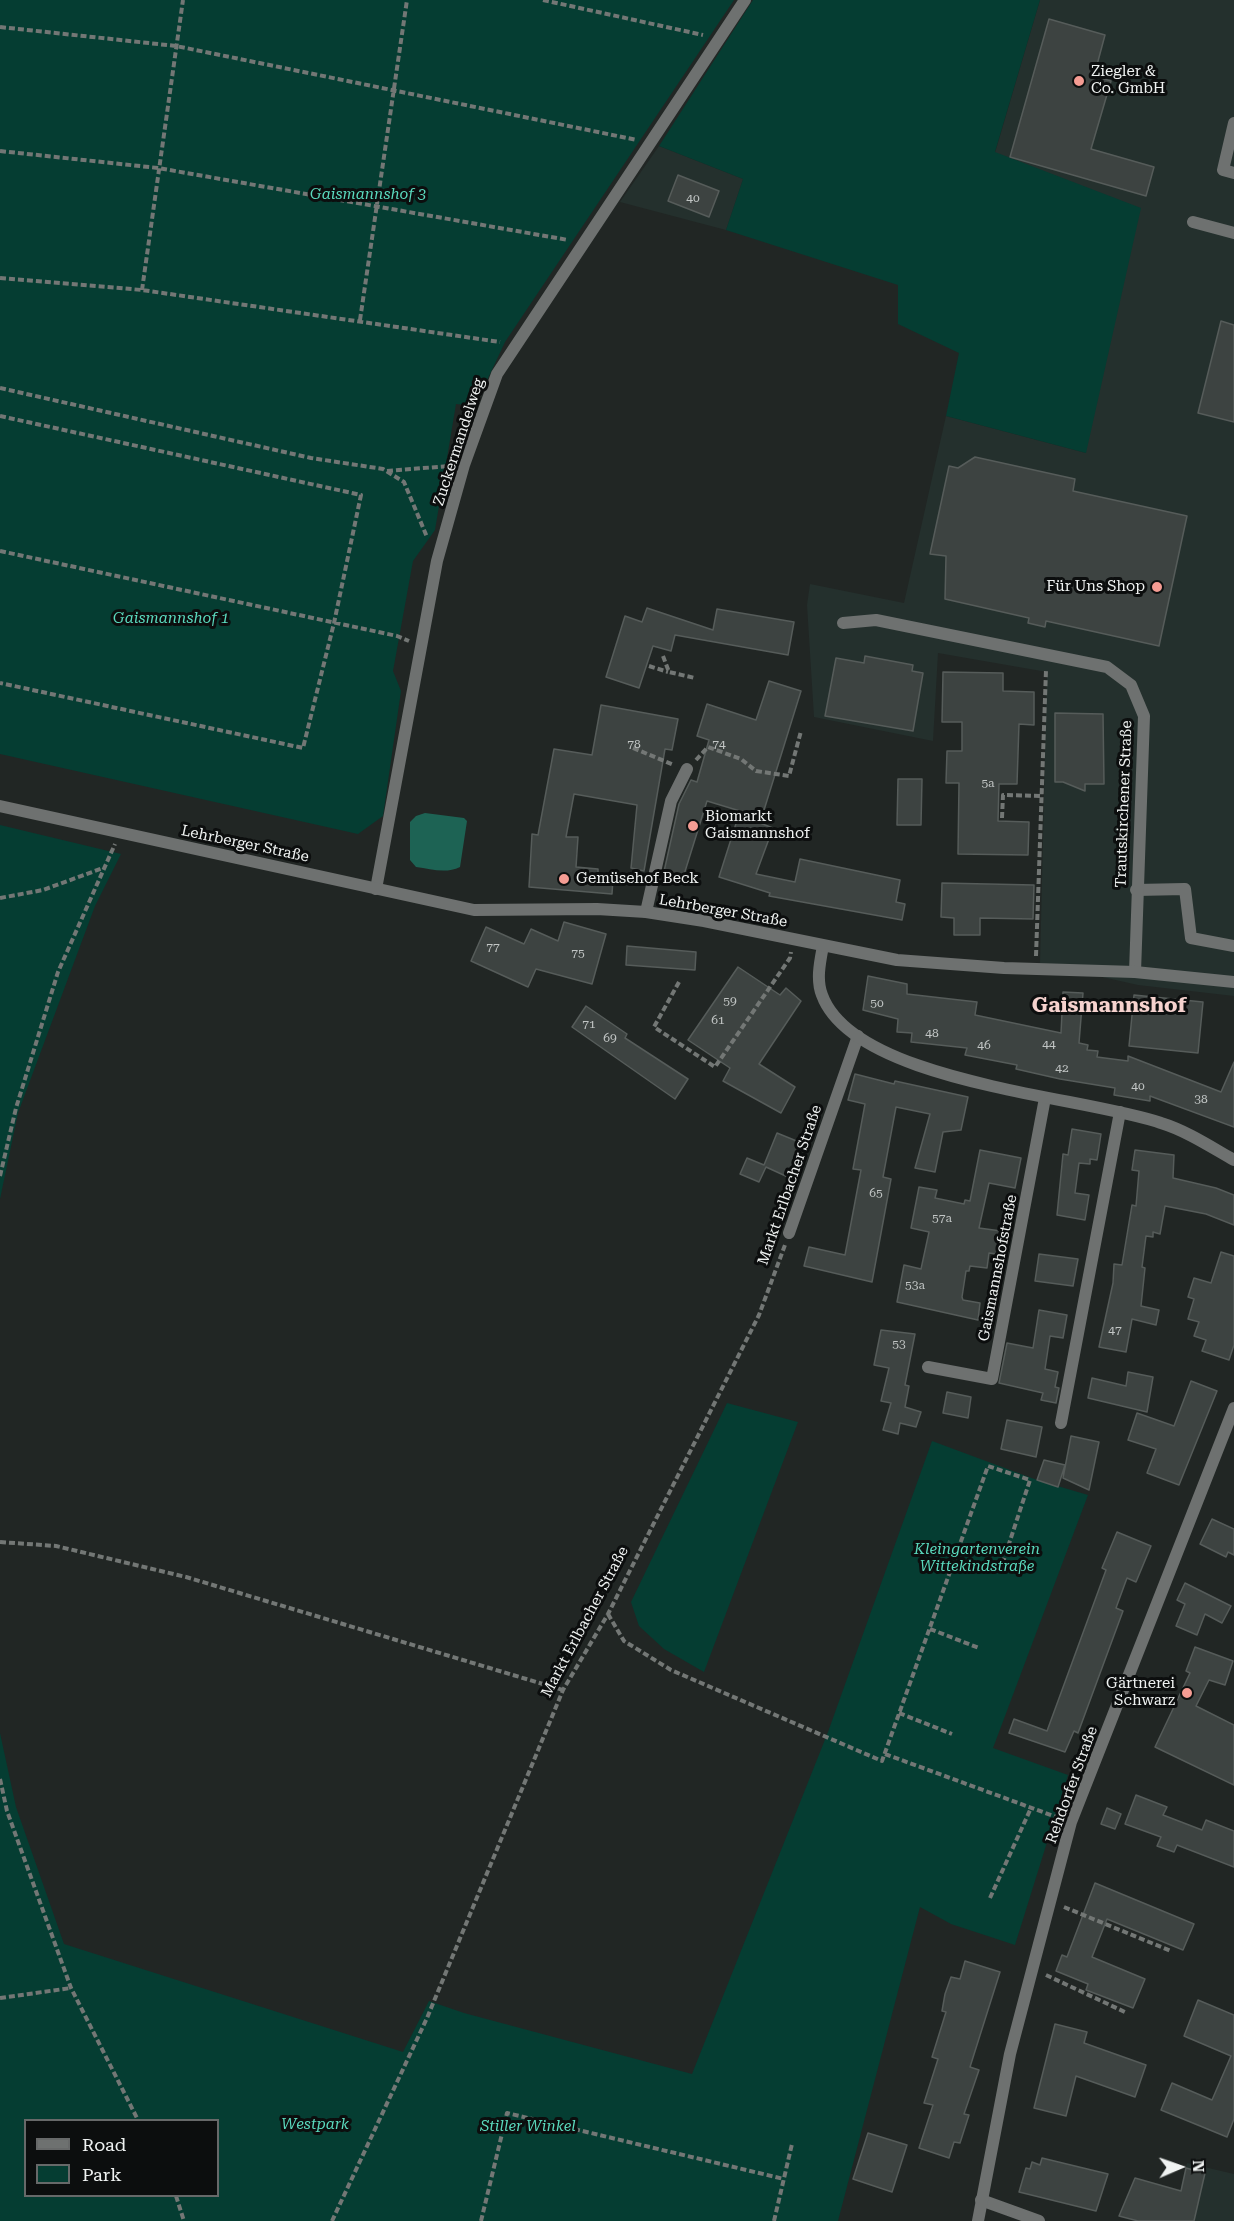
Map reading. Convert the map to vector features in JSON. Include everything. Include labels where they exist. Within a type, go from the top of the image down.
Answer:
[{"type":"street","name":"Zuckermandelweg","points":[[376,889],[437,561],[464,465],[496,375],[580,245],[651,146],[745,0]]},
{"type":"street","points":[[1234,123],[1223,171],[1234,173]]},
{"type":"street","points":[[1193,222],[1234,233]]},
{"type":"street","name":"Trautskirchener Straße","points":[[843,623],[876,620],[1047,653],[1107,666],[1131,685],[1144,717],[1136,890],[1135,972]]},
{"type":"street","points":[[646,912],[672,801],[687,769]]},
{"type":"street","name":"Lehrberger Straße","points":[[0,806],[376,889],[483,910],[597,909],[646,912],[704,921],[897,960],[1035,969],[1135,972],[1234,982]]},
{"type":"street","points":[[1136,890],[1185,889],[1191,938],[1234,946]]},
{"type":"street","points":[[823,946],[819,971],[822,994],[834,1017],[879,1049],[975,1084],[1120,1112],[1163,1123],[1234,1160]]},
{"type":"street","name":"Markt Erlbacher Straße","points":[[789,1233],[858,1036]]},
{"type":"street","name":"Gaismannshofstraße","points":[[928,1367],[992,1379],[1045,1098]]},
{"type":"street","points":[[1061,1423],[1120,1112]]},
{"type":"street","name":"Rehdorfer Straße","points":[[978,2221],[1010,2054],[1071,1822],[1234,1408]]},
{"type":"street","points":[[981,2200],[1039,2221]]},
{"type":"path","points":[[142,290],[183,0]]},
{"type":"path","points":[[360,320],[407,0]]},
{"type":"path","points":[[543,0],[720,39]]},
{"type":"path","points":[[0,27],[176,46],[640,141],[651,146]]},
{"type":"path","points":[[0,151],[158,168],[377,205],[572,241],[580,245]]},
{"type":"path","points":[[0,278],[142,290],[360,320],[515,346]]},
{"type":"path","points":[[0,388],[311,458],[386,471],[464,465]]},
{"type":"path","points":[[0,416],[362,495],[334,623],[303,748],[0,683]]},
{"type":"path","points":[[386,471],[404,482],[437,561]]},
{"type":"path","points":[[0,551],[397,636],[422,646]]},
{"type":"path","points":[[1035,969],[1047,653]]},
{"type":"path","points":[[663,656],[669,672]]},
{"type":"path","points":[[650,666],[695,678]]},
{"type":"path","points":[[633,748],[650,757],[687,769],[708,747],[741,759],[756,771],[789,776],[801,730]]},
{"type":"path","points":[[1002,818],[1003,795],[1041,796]]},
{"type":"path","points":[[0,1176],[16,1107],[58,972],[120,832]]},
{"type":"path","points":[[0,898],[43,890],[104,868]]},
{"type":"path","points":[[679,982],[654,1027],[715,1067],[790,958],[793,939]]},
{"type":"path","name":"Markt Erlbacher Straße","points":[[332,2221],[427,2018],[563,1690],[608,1614],[759,1315],[789,1233]]},
{"type":"path","points":[[608,1614],[624,1641],[671,1670],[882,1761],[988,1466],[1030,1480],[1002,1565]]},
{"type":"path","points":[[0,1542],[56,1546],[186,1577],[563,1690]]},
{"type":"path","points":[[930,1629],[979,1648]]},
{"type":"path","points":[[899,1713],[952,1734]]},
{"type":"path","points":[[885,1754],[1071,1822]]},
{"type":"path","points":[[0,1779],[7,1811],[71,1988],[137,2119]]},
{"type":"path","points":[[990,1898],[1031,1808]]},
{"type":"path","points":[[1050,1901],[1171,1951]]},
{"type":"path","points":[[1032,1969],[1127,2013]]},
{"type":"path","points":[[0,1998],[71,1988]]},
{"type":"path","points":[[481,2221],[507,2113],[784,2179]]},
{"type":"path","points":[[774,2221],[792,2144]]},
{"type":"path","points":[[176,2197],[184,2221]]},
{"type":"shaded area","points":[[1040,0],[1234,0],[1234,996],[1138,985],[1040,963],[1047,672],[938,653],[933,741],[814,717],[807,605],[810,584],[904,603],[946,416],[1086,453],[995,153]]},
{"type":"shaded area","points":[[659,146],[743,179],[726,230],[620,202]]},
{"type":"shaded area","points":[[425,813],[464,818],[467,821],[460,867],[444,871],[433,870],[416,867],[410,860],[410,822],[416,816]]},
{"type":"shaded area","points":[[1187,2163],[1234,2174],[1234,2221],[1173,2221]]},
{"type":"green space","points":[[0,0],[734,0],[505,342],[475,406],[456,404],[435,530],[413,561],[393,671],[401,691],[383,816],[358,834],[0,754]]},
{"type":"green space","points":[[753,0],[1040,0],[995,152],[1141,208],[1086,453],[946,416],[959,353],[898,324],[898,285],[726,230],[743,179],[659,146]]},
{"type":"green space","points":[[0,825],[121,854],[95,906],[18,1113],[0,1199]]},
{"type":"green space","points":[[727,1403],[798,1422],[704,1672],[664,1649],[639,1626],[631,1602]]},
{"type":"green space","points":[[932,1441],[1037,1480],[1088,1495],[993,1748],[1068,1775],[1015,1945],[951,1924],[920,1907],[838,2221],[0,2221],[0,1733],[16,1807],[64,1944],[403,2052],[429,2001],[464,2013],[692,2074],[828,1732]]},
{"type":"building","points":[[1049,19],[1105,35],[1094,76],[1111,81],[1091,149],[1154,167],[1146,196],[1010,157]]},
{"type":"building","points":[[678,175],[719,191],[709,217],[668,201]]},
{"type":"building","points":[[1221,321],[1234,325],[1234,422],[1198,413]]},
{"type":"building","points":[[975,457],[1075,479],[1073,491],[1187,516],[1159,646],[1046,621],[1045,627],[1028,623],[1029,618],[945,599],[946,556],[930,554],[949,466],[958,468]]},
{"type":"building","points":[[647,608],[713,630],[717,609],[794,622],[788,655],[675,635],[671,651],[653,646],[639,688],[606,677],[625,616],[642,622]]},
{"type":"building","points":[[865,656],[913,665],[912,671],[923,673],[913,731],[825,716],[836,658],[864,663]]},
{"type":"building","points":[[943,672],[1003,673],[1003,691],[1034,692],[1034,725],[1019,724],[1017,784],[999,784],[998,821],[1029,822],[1028,855],[958,854],[959,783],[946,783],[947,751],[962,751],[962,722],[942,722]]},
{"type":"building","points":[[769,681],[801,691],[760,823],[773,828],[756,874],[795,882],[800,859],[900,880],[896,902],[905,904],[902,920],[769,896],[770,893],[719,877],[740,811],[707,801],[682,881],[663,876],[679,804],[691,780],[697,782],[709,740],[697,736],[707,704],[756,720]]},
{"type":"building","points":[[601,705],[678,719],[672,750],[665,749],[644,871],[631,868],[637,805],[574,794],[566,837],[578,837],[576,867],[598,869],[598,877],[613,878],[612,894],[529,887],[532,834],[538,835],[554,749],[592,755]]},
{"type":"building","points":[[1055,713],[1103,714],[1104,784],[1085,784],[1085,791],[1063,782],[1055,782]]},
{"type":"building","points":[[898,779],[922,779],[921,825],[897,825]]},
{"type":"building","points":[[942,883],[1034,885],[1033,919],[980,918],[980,935],[954,935],[954,918],[941,917]]},
{"type":"building","points":[[564,922],[606,934],[592,984],[536,969],[528,987],[471,961],[486,927],[524,944],[531,929],[558,941]]},
{"type":"building","points":[[627,946],[696,952],[695,970],[626,965]]},
{"type":"building","points":[[738,967],[780,995],[786,988],[801,1001],[759,1064],[795,1087],[781,1113],[723,1081],[730,1068],[688,1040]]},
{"type":"building","points":[[868,976],[907,984],[907,994],[977,1002],[975,1015],[1061,1033],[1063,992],[1083,993],[1079,1043],[1088,1045],[1087,1050],[1098,1051],[1097,1057],[1128,1061],[1128,1056],[1221,1092],[1234,1062],[1234,1127],[1150,1096],[1150,1101],[1114,1095],[1115,1088],[1060,1079],[1016,1069],[1017,1065],[965,1055],[967,1048],[911,1042],[912,1033],[897,1032],[898,1019],[863,1010]]},
{"type":"building","points":[[1134,995],[1203,1002],[1198,1053],[1129,1046]]},
{"type":"building","points":[[586,1006],[627,1034],[625,1038],[688,1079],[675,1099],[572,1027]]},
{"type":"building","points":[[855,1074],[894,1084],[895,1081],[968,1097],[961,1130],[943,1132],[935,1172],[915,1168],[930,1114],[896,1107],[883,1177],[891,1179],[872,1282],[804,1266],[809,1247],[845,1255],[861,1170],[853,1169],[865,1104],[848,1100]]},
{"type":"building","points":[[1072,1129],[1101,1134],[1097,1160],[1090,1159],[1090,1164],[1079,1163],[1075,1193],[1089,1195],[1085,1220],[1057,1215],[1063,1154],[1068,1155]]},
{"type":"building","points":[[777,1133],[804,1144],[790,1178],[766,1167],[759,1182],[740,1174],[747,1158],[764,1165]]},
{"type":"building","points":[[980,1150],[1021,1158],[1015,1188],[989,1183],[979,1228],[1001,1231],[997,1254],[989,1253],[987,1268],[970,1266],[969,1271],[966,1271],[962,1297],[963,1300],[980,1303],[978,1320],[897,1302],[904,1265],[921,1269],[929,1232],[911,1228],[919,1187],[937,1190],[935,1198],[964,1204],[965,1200],[970,1201]]},
{"type":"building","points":[[1135,1150],[1174,1155],[1173,1178],[1216,1188],[1234,1195],[1234,1225],[1206,1214],[1165,1206],[1160,1234],[1153,1232],[1153,1237],[1146,1236],[1142,1267],[1145,1268],[1141,1306],[1159,1310],[1156,1325],[1132,1319],[1126,1352],[1099,1347],[1113,1283],[1114,1264],[1122,1265],[1132,1205],[1136,1206],[1139,1171],[1132,1170]]},
{"type":"building","points":[[1221,1252],[1234,1256],[1234,1345],[1229,1360],[1202,1351],[1206,1340],[1194,1336],[1199,1322],[1188,1319],[1194,1299],[1188,1297],[1194,1278],[1211,1283]]},
{"type":"building","points":[[1039,1254],[1078,1259],[1073,1286],[1035,1281]]},
{"type":"building","points":[[1039,1310],[1067,1315],[1063,1338],[1050,1336],[1045,1369],[1058,1372],[1055,1387],[1059,1388],[1056,1403],[1041,1400],[1043,1393],[999,1383],[1007,1343],[1033,1348]]},
{"type":"building","points":[[881,1330],[915,1334],[905,1385],[909,1386],[905,1407],[921,1412],[916,1427],[900,1423],[898,1434],[883,1430],[891,1403],[881,1401],[889,1368],[874,1365]]},
{"type":"building","points":[[1128,1372],[1153,1377],[1147,1412],[1088,1398],[1092,1378],[1126,1386]]},
{"type":"building","points":[[1191,1381],[1217,1391],[1179,1485],[1147,1473],[1156,1449],[1128,1440],[1137,1413],[1174,1426]]},
{"type":"building","points":[[947,1392],[971,1397],[968,1418],[943,1413]]},
{"type":"building","points":[[1007,1420],[1042,1427],[1036,1457],[1001,1449]]},
{"type":"building","points":[[1071,1436],[1099,1442],[1089,1490],[1063,1478]]},
{"type":"building","points":[[1044,1460],[1065,1465],[1058,1487],[1037,1480]]},
{"type":"building","points":[[1212,1519],[1234,1529],[1234,1555],[1228,1552],[1226,1557],[1200,1544]]},
{"type":"building","points":[[1117,1532],[1151,1546],[1136,1582],[1127,1578],[1116,1608],[1123,1611],[1078,1733],[1074,1731],[1065,1752],[1009,1733],[1014,1719],[1047,1731],[1106,1570],[1102,1568]]},
{"type":"building","points":[[1185,1583],[1231,1606],[1222,1623],[1205,1614],[1197,1635],[1176,1626],[1185,1604],[1177,1600]]},
{"type":"building","points":[[1195,1647],[1233,1661],[1225,1685],[1209,1680],[1196,1706],[1234,1725],[1234,1785],[1155,1747],[1190,1673],[1186,1671]]},
{"type":"building","points":[[1136,1795],[1167,1807],[1163,1815],[1202,1830],[1206,1820],[1234,1831],[1234,1867],[1177,1845],[1174,1852],[1157,1846],[1161,1837],[1125,1824]]},
{"type":"building","points":[[1107,1808],[1121,1814],[1115,1829],[1101,1824]]},
{"type":"building","points":[[1095,1883],[1194,1924],[1183,1950],[1107,1919],[1092,1957],[1145,1979],[1133,2008],[1086,1990],[1088,1984],[1056,1971],[1062,1955],[1067,1957]]},
{"type":"building","points":[[965,1961],[1000,1972],[970,2067],[979,2070],[964,2114],[969,2115],[960,2143],[954,2142],[949,2158],[919,2148],[933,2105],[924,2103],[938,2059],[932,2057],[946,2012],[942,2011],[945,1994],[951,1977],[960,1979]]},
{"type":"building","points":[[1198,2000],[1234,2015],[1234,2119],[1227,2137],[1161,2110],[1172,2083],[1212,2100],[1231,2056],[1184,2036]]},
{"type":"building","points":[[1055,2024],[1087,2032],[1084,2043],[1146,2065],[1135,2097],[1076,2076],[1066,2116],[1034,2108]]},
{"type":"building","points":[[868,2133],[907,2145],[892,2192],[853,2179]]},
{"type":"building","points":[[1042,2158],[1108,2174],[1096,2211],[1019,2192],[1026,2168],[1030,2169],[1032,2162],[1040,2165]]},
{"type":"building","points":[[1186,2168],[1205,2173],[1194,2221],[1138,2221],[1119,2216],[1135,2178],[1181,2191]]},
{"type":"place","name":"Ziegler & Co. GmbH","points":[[1079,81]]},
{"type":"place","name":"Für Uns Shop","points":[[1157,587]]},
{"type":"place","name":"Biomarkt Gaismannshof","points":[[693,826]]},
{"type":"place","name":"Gemüsehof Beck","points":[[564,879]]},
{"type":"place","name":"Gärtnerei Schwarz","points":[[1187,1693]]},
{"type":"district","name":"Gaismannshof","points":[[1109,1006]]},
{"type":"park label","name":"Gaismannshof 3","points":[[368,195]]},
{"type":"park label","name":"Gaismannshof 1","points":[[171,619]]},
{"type":"park label","name":"Kleingartenverein Wittekindstraße","points":[[977,1558]]},
{"type":"park label","name":"Westpark","points":[[315,2125]]},
{"type":"park label","name":"Stiller Winkel","points":[[528,2127]]}]
